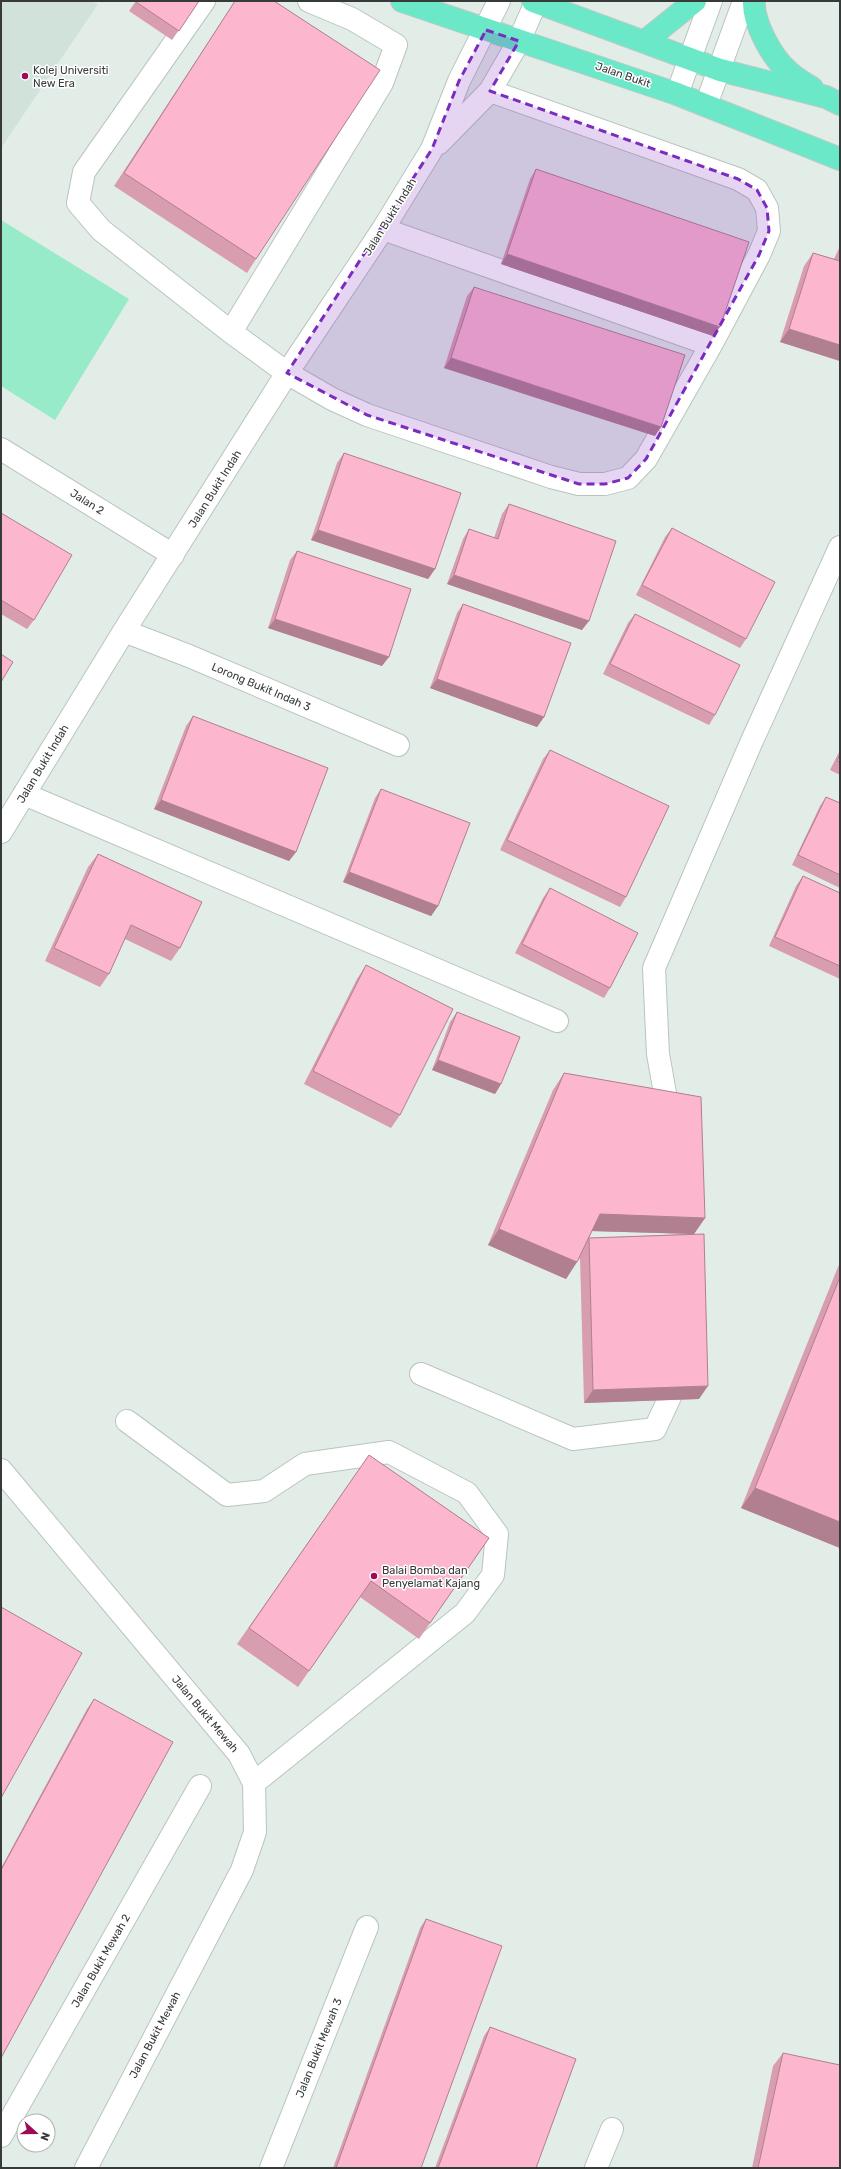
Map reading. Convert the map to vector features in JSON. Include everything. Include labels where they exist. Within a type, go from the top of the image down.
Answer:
[{"type":"main road","name":"Jalan Bukit","points":[[402,1],[677,94],[840,159]]},
{"type":"main road","points":[[645,41],[695,1]]},
{"type":"main road","points":[[754,1],[760,29],[777,60],[788,72],[833,101]]},
{"type":"main road","points":[[534,2],[645,41],[720,70],[833,101]]},
{"type":"street","points":[[204,1],[84,172],[78,203],[101,230],[231,332],[287,373],[332,399],[367,415],[551,477],[579,484],[606,484],[628,478],[646,459],[712,345],[759,255],[769,231],[767,208],[757,190],[738,179],[490,91]]},
{"type":"street","points":[[231,332],[382,83],[396,45],[352,19],[309,1]]},
{"type":"street","name":"Jalan Bukit Indah","points":[[1,832],[124,631],[173,556],[287,373],[383,229],[432,149],[459,82],[499,1]]},
{"type":"street","points":[[677,94],[711,1]]},
{"type":"street","points":[[706,105],[744,1]]},
{"type":"street","name":"Jalan Bukit Indah","points":[[432,149],[490,91],[519,41],[534,2]]},
{"type":"street","points":[[383,229],[712,345]]},
{"type":"street","name":"Jalan 2","points":[[1,449],[173,556]]},
{"type":"street","points":[[673,1140],[658,1054],[654,968],[751,743],[840,547]]},
{"type":"street","name":"Lorong Bukit Indah 3","points":[[124,631],[189,656],[398,745]]},
{"type":"street","points":[[24,794],[557,1021]]},
{"type":"street","points":[[421,1374],[573,1439],[654,1429],[680,1375],[682,1352]]},
{"type":"street","points":[[127,1421],[226,1495],[264,1491],[305,1464],[389,1452],[467,1492],[497,1534],[493,1575],[466,1613],[254,1783]]},
{"type":"street","name":"Jalan Bukit Mewah","points":[[1,1470],[239,1754],[254,1783],[254,1832],[242,1870],[86,2168]]},
{"type":"street","name":"Jalan Bukit Mewah 2","points":[[1,2136],[200,1786]]},
{"type":"street","name":"Jalan Bukit Mewah 3","points":[[271,2168],[367,1927]]},
{"type":"street","points":[[596,2168],[612,2129]]},
{"type":"highlighted area","points":[[486,30],[519,41],[490,91],[738,179],[757,190],[767,208],[769,231],[759,255],[646,459],[628,478],[605,484],[579,484],[367,415],[287,373],[432,149],[459,81]]},
{"type":"shaded area","name":"Kolej Universiti New Era","points":[[1,1],[89,1],[98,4],[1,148]]},
{"type":"green space","points":[[1,220],[129,299],[55,420],[1,386]]},
{"type":"building","points":[[136,1],[199,1],[179,31]]},
{"type":"building","points":[[235,1],[274,1],[380,70],[256,259],[124,173]]},
{"type":"building","points":[[536,169],[749,242],[720,327],[507,254]]},
{"type":"building","points":[[813,253],[840,261],[840,345],[789,329]]},
{"type":"building","points":[[474,287],[685,355],[661,427],[451,358]]},
{"type":"building","points":[[344,453],[461,493],[435,569],[318,530]]},
{"type":"building","points":[[509,504],[616,541],[589,621],[454,575],[469,529],[498,539]]},
{"type":"building","points":[[1,513],[72,555],[34,620],[1,600]]},
{"type":"building","points":[[672,528],[775,582],[746,639],[642,585]]},
{"type":"building","points":[[297,551],[411,589],[389,657],[275,619]]},
{"type":"building","points":[[463,604],[571,643],[544,717],[437,679]]},
{"type":"building","points":[[635,614],[740,665],[715,715],[610,664]]},
{"type":"building","points":[[1,654],[13,662],[1,682]]},
{"type":"building","points":[[193,716],[328,768],[296,852],[161,800]]},
{"type":"building","points":[[550,750],[669,806],[626,897],[507,840]]},
{"type":"building","points":[[840,754],[840,762],[837,761]]},
{"type":"building","points":[[381,789],[470,823],[438,906],[349,872]]},
{"type":"building","points":[[826,797],[840,803],[840,875],[798,855]]},
{"type":"building","points":[[98,854],[202,902],[180,948],[131,925],[109,974],[54,948]]},
{"type":"building","points":[[803,876],[840,893],[840,966],[775,937]]},
{"type":"building","points":[[550,888],[638,933],[610,988],[522,944]]},
{"type":"building","points":[[366,965],[453,1009],[400,1115],[313,1071]]},
{"type":"building","points":[[457,1012],[520,1037],[501,1084],[438,1060]]},
{"type":"building","points":[[564,1073],[701,1097],[705,1218],[600,1214],[577,1262],[499,1229]]},
{"type":"building","points":[[704,1234],[708,1386],[593,1390],[589,1238]]},
{"type":"building","points":[[840,1277],[840,1522],[755,1488]]},
{"type":"building","name":"Balai Bomba dan Penyelamat Kajang","points":[[369,1455],[489,1538],[430,1623],[371,1581],[309,1671],[249,1628]]},
{"type":"building","points":[[1,1607],[82,1653],[1,1798]]},
{"type":"building","points":[[94,1699],[173,1742],[1,2058],[1,1870]]},
{"type":"building","points":[[426,1919],[502,1946],[421,2168],[336,2168]]},
{"type":"building","points":[[490,2027],[576,2059],[536,2168],[438,2168]]},
{"type":"building","points":[[783,2053],[840,2065],[840,2168],[758,2168]]},
{"type":"place","name":"Kolej Universiti New Era","points":[[25,76]]},
{"type":"place","name":"Balai Bomba dan Penyelamat Kajang","points":[[374,1576]]}]
